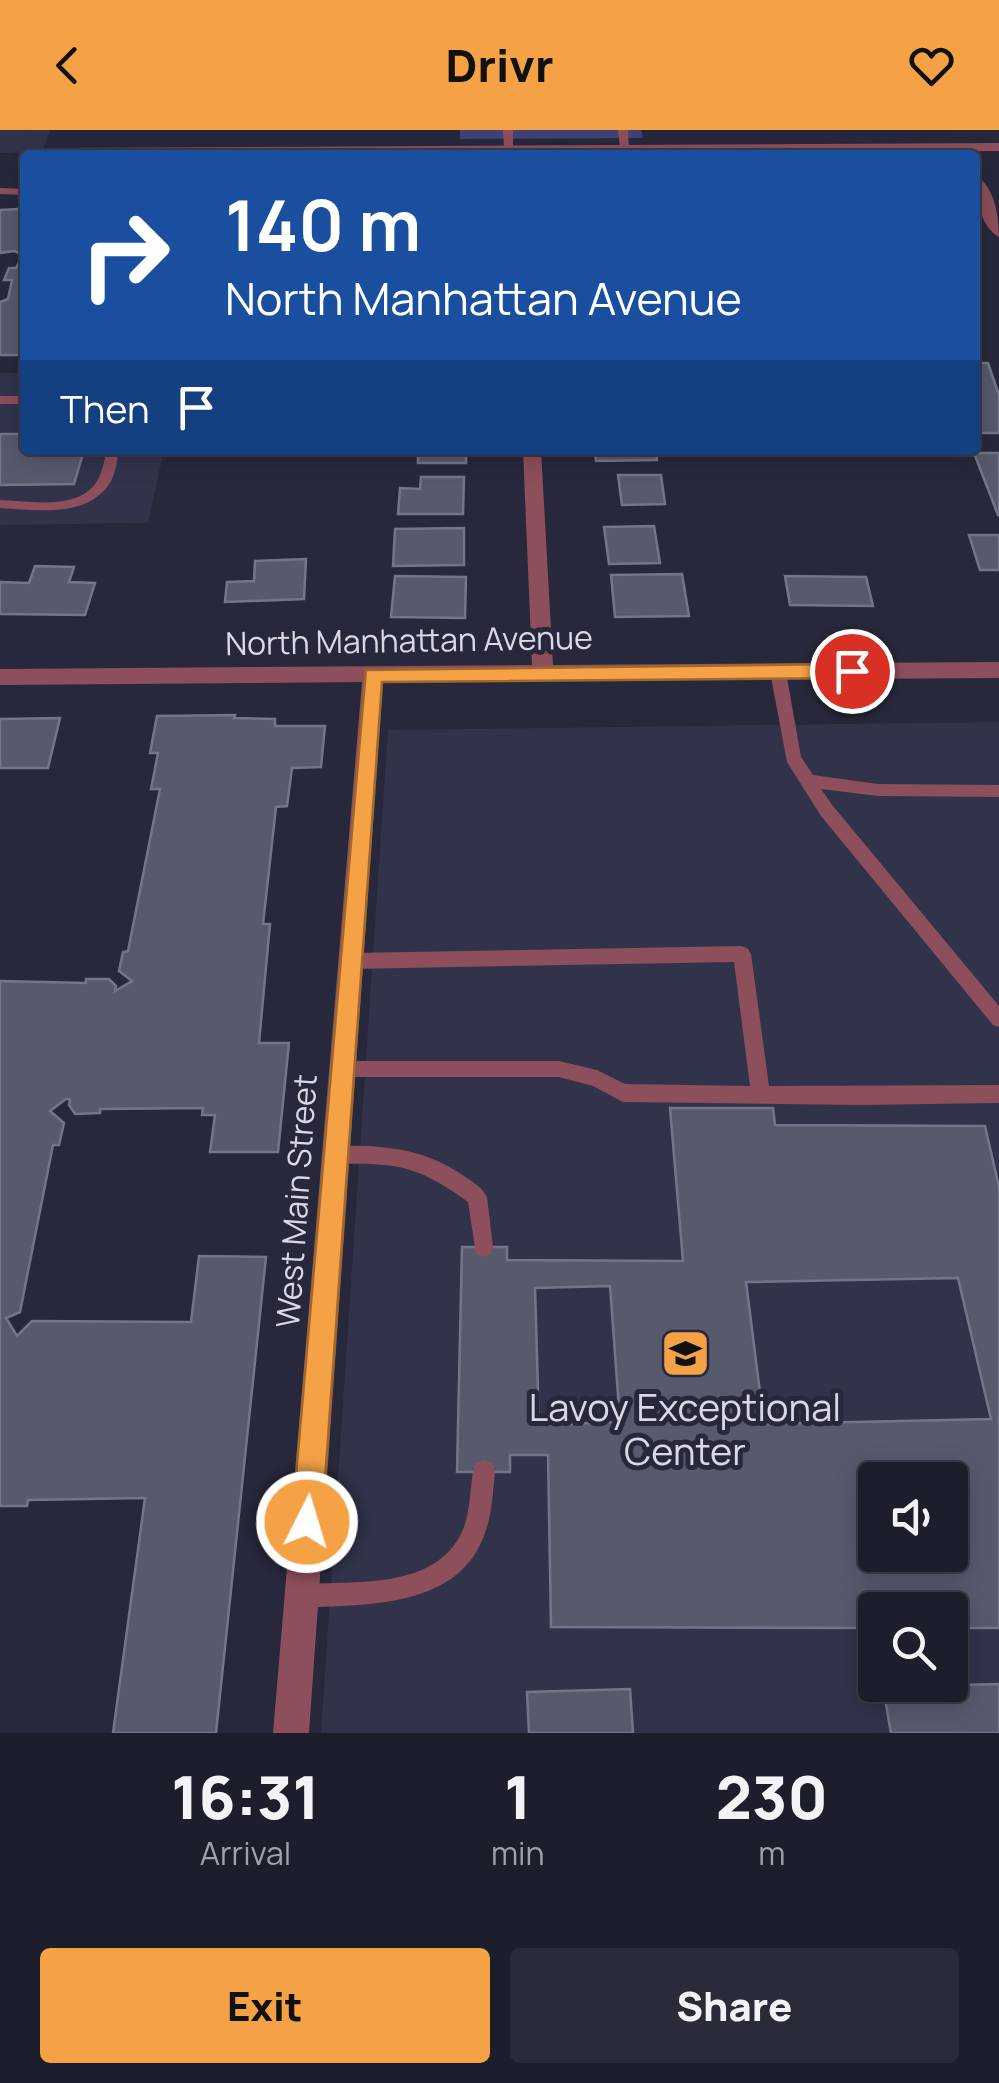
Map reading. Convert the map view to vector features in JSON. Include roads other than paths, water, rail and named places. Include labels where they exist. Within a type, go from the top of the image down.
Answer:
[{"type":"street","points":[[291,148],[294,130]]},
{"type":"street","points":[[969,150],[999,146]]},
{"type":"street","points":[[172,150],[850,150]]},
{"type":"street","points":[[980,191],[999,232]]},
{"type":"street","points":[[532,455],[543,672]]},
{"type":"street","name":"North Manhattan Avenue","points":[[0,677],[999,670]]},
{"type":"street","name":"West Main Street","points":[[291,1733],[373,675]]},
{"type":"lane","points":[[508,130],[515,150]]},
{"type":"lane","points":[[623,130],[625,148]]},
{"type":"lane","points":[[0,504],[74,504],[94,494],[105,480],[111,455]]},
{"type":"lane","points":[[778,672],[793,758],[808,782],[827,811],[999,1019]]},
{"type":"lane","points":[[808,782],[878,790],[999,790]]},
{"type":"lane","points":[[350,961],[742,954],[761,1094]]},
{"type":"lane","points":[[342,1069],[559,1069],[597,1079],[623,1093],[999,1094]]},
{"type":"lane","points":[[335,1155],[405,1155],[441,1170],[477,1197],[483,1247]]},
{"type":"lane","points":[[302,1596],[420,1586],[452,1566],[474,1535],[484,1471]]},
{"type":"place","name":"Lavoy Exceptional Center","points":[[685,1354]]}]
